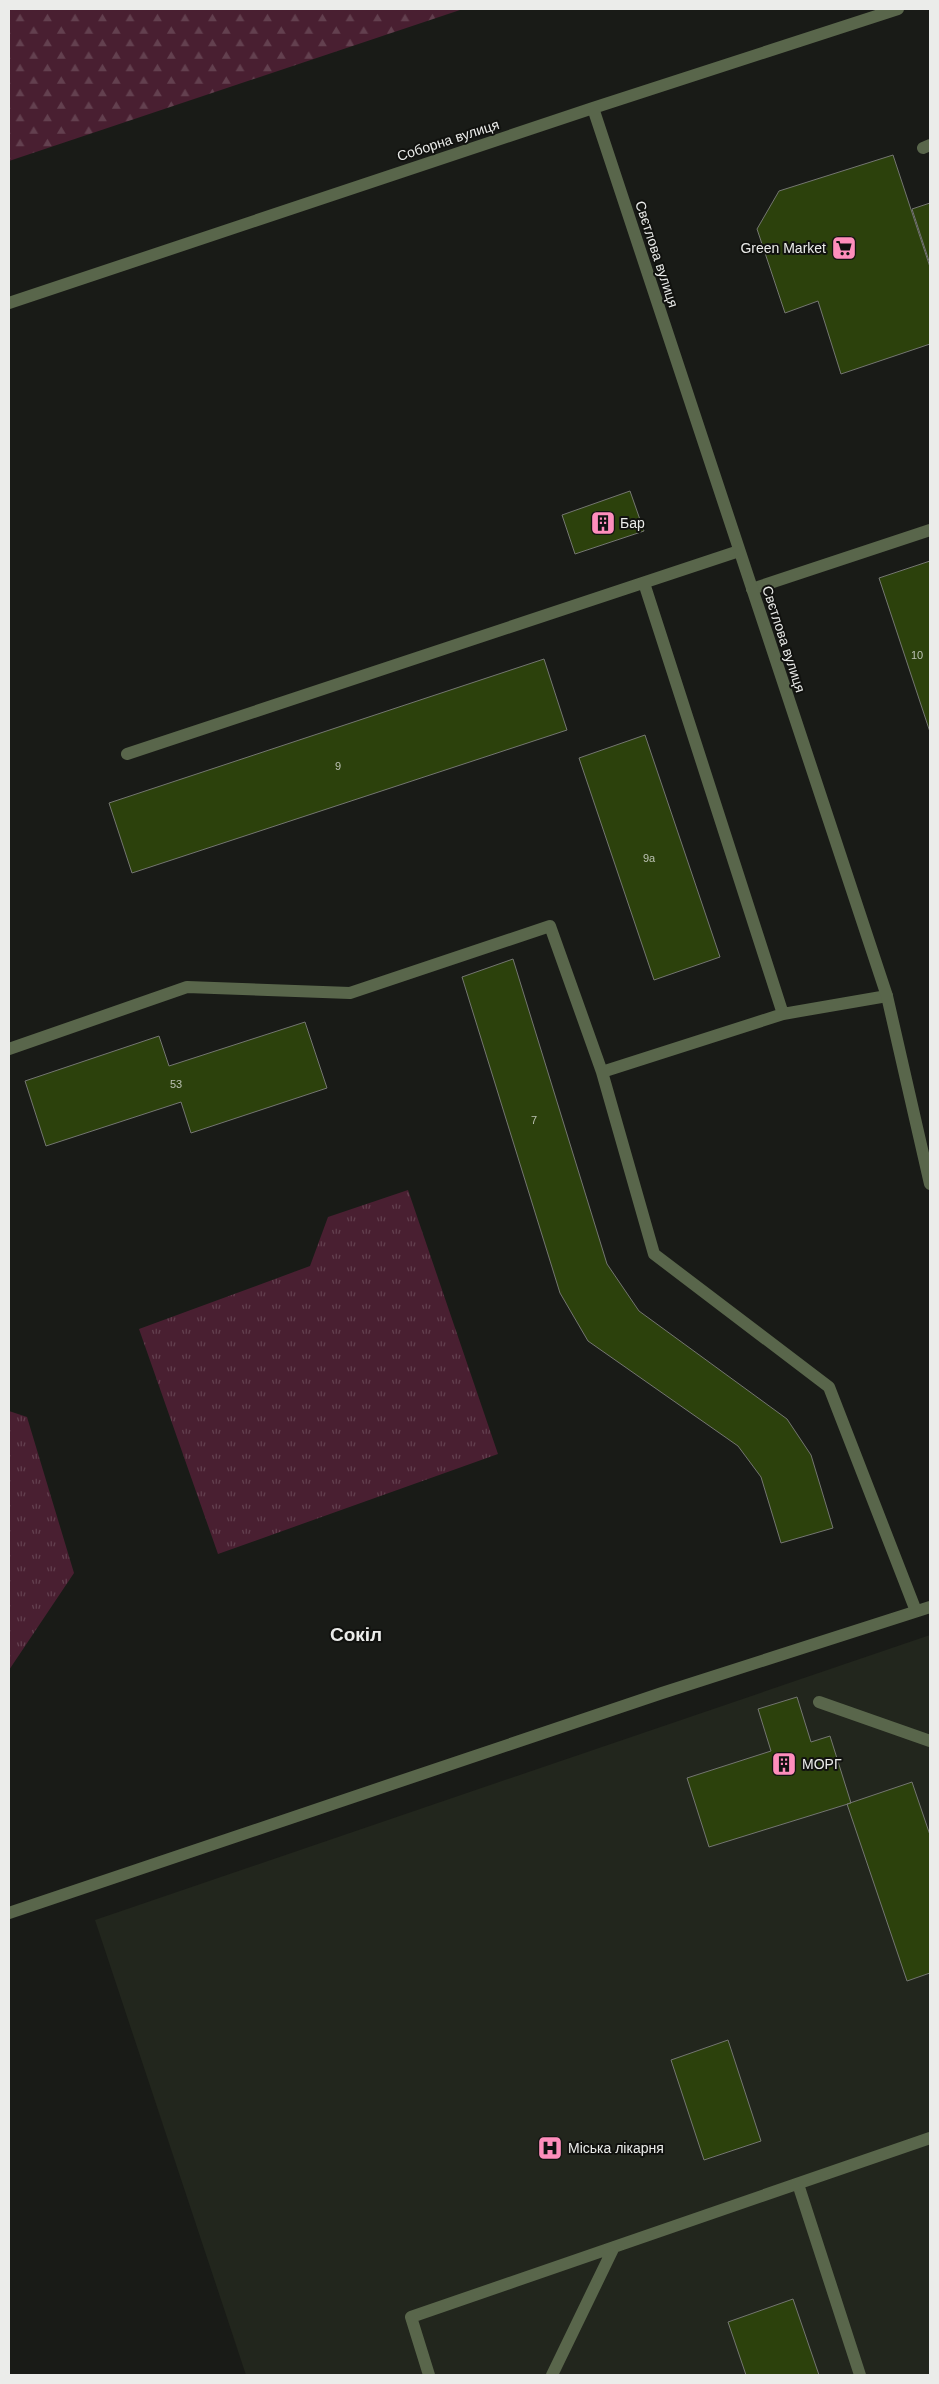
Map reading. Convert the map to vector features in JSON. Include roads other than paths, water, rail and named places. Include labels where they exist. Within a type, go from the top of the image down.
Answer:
[{"type":"street","name":"Соборна вулиця","points":[[9,303],[593,108],[898,9]]},
{"type":"street","name":"Свєтлова вулиця","points":[[593,108],[887,996],[930,1184]]},
{"type":"street","points":[[752,589],[930,530]]},
{"type":"street","points":[[127,754],[740,551]]},
{"type":"street","points":[[644,583],[783,1014]]},
{"type":"street","points":[[9,1049],[186,987],[350,993],[550,926],[602,1072],[654,1254],[829,1388],[916,1611]]},
{"type":"street","points":[[602,1072],[783,1014],[887,996]]},
{"type":"street","points":[[9,1913],[662,1692],[930,1606]]},
{"type":"street","points":[[819,1702],[929,1745]]},
{"type":"street","points":[[429,2375],[411,2317],[930,2138]]},
{"type":"street","points":[[798,2184],[860,2375]]},
{"type":"street","points":[[552,2375],[614,2248]]},
{"type":"place","name":"Green Market","points":[[844,248]]},
{"type":"place","name":"Бар","points":[[603,523]]},
{"type":"place","name":"МОРГ","points":[[784,1764]]},
{"type":"place","name":"Міська лікарня","points":[[550,2148]]},
{"type":"district","name":"Сокіл","points":[[356,1634]]}]
